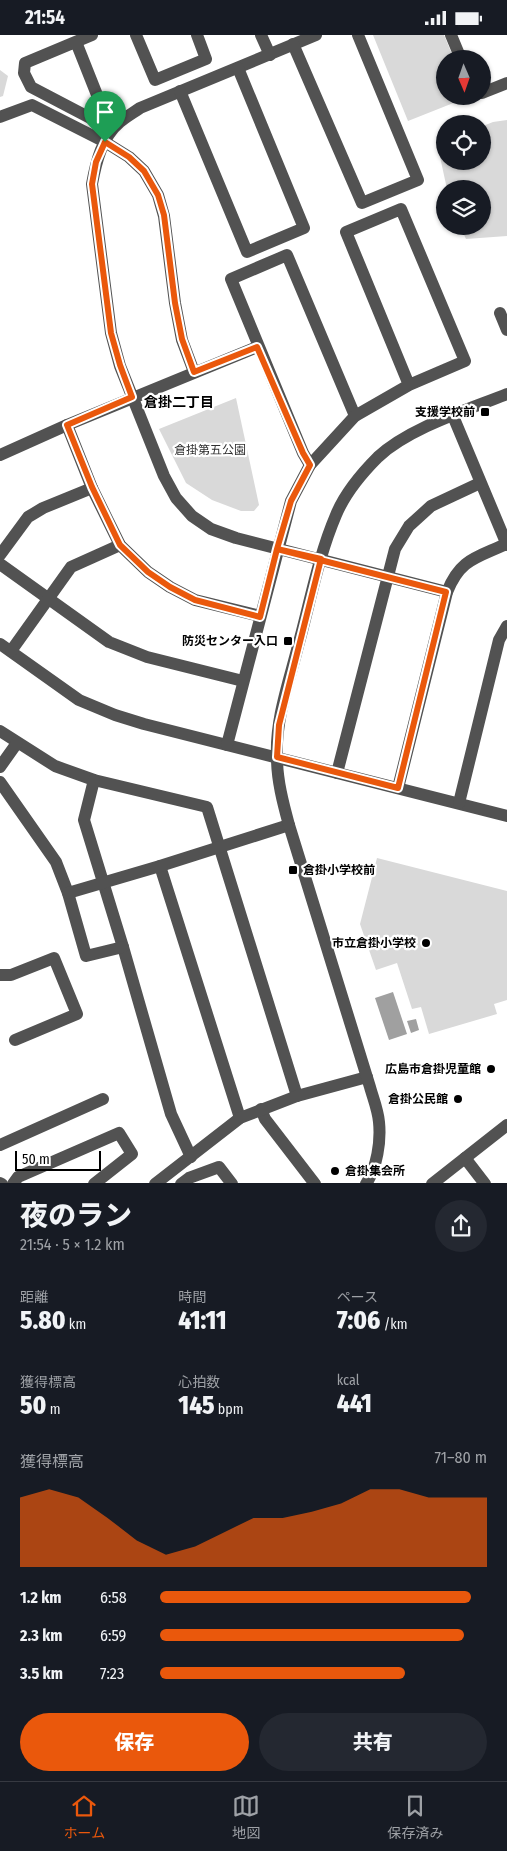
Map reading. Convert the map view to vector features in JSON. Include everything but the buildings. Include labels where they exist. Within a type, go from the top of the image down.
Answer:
[{"type":"street","points":[[76,42],[103,110],[94,120],[31,87],[24,73],[25,63],[92,35]]},
{"type":"street","points":[[136,35],[155,80],[206,59],[197,35]]},
{"type":"street","points":[[261,35],[270,55]]},
{"type":"street","points":[[316,35],[140,108],[118,123],[105,142],[96,162],[92,184],[111,333],[120,365],[164,476],[176,498],[192,515],[211,529],[236,538],[446,592]]},
{"type":"street","points":[[293,44],[362,203],[418,180],[358,35]]},
{"type":"street","points":[[451,35],[457,50]]},
{"type":"street","points":[[180,91],[247,251],[304,228],[238,68]]},
{"type":"street","points":[[491,89],[507,83]]},
{"type":"street","points":[[0,117],[32,105],[105,142],[129,157],[144,171],[158,195],[164,215],[175,303],[182,339],[194,372]]},
{"type":"street","points":[[227,745],[291,501],[310,465],[355,416],[409,385],[465,361],[401,209],[346,232],[409,385]]},
{"type":"street","points":[[310,465],[257,347],[230,279],[287,255],[355,416]]},
{"type":"street","points":[[500,313],[507,330]]},
{"type":"street","points":[[0,455],[132,397],[257,347]]},
{"type":"street","points":[[369,1183],[379,1142],[379,1120],[289,825],[281,792],[277,757],[279,725],[321,559],[336,514],[353,485],[379,456],[405,438],[452,416],[507,394]]},
{"type":"street","points":[[398,788],[446,592],[452,579],[464,563],[507,545],[452,416]]},
{"type":"street","points":[[67,425],[92,487],[120,545],[148,572],[170,587],[195,600],[260,617]]},
{"type":"street","points":[[337,773],[395,549],[409,527],[431,506],[480,483]]},
{"type":"street","points":[[0,555],[28,517],[43,508],[92,487]]},
{"type":"street","points":[[11,651],[71,567],[120,545]]},
{"type":"street","points":[[0,564],[94,632],[117,645],[146,657],[243,681]]},
{"type":"street","points":[[459,803],[499,640],[507,626]]},
{"type":"street","points":[[0,644],[79,700],[130,719],[507,815]]},
{"type":"street","points":[[0,731],[55,766],[94,781],[207,807],[297,1096]]},
{"type":"street","points":[[0,767],[17,743]]},
{"type":"street","points":[[94,781],[84,820],[104,882],[171,1114],[191,1157]]},
{"type":"street","points":[[0,782],[56,862],[68,893],[86,956],[123,947]]},
{"type":"street","points":[[68,893],[289,825]]},
{"type":"street","points":[[160,866],[240,1118]]},
{"type":"street","points":[[0,975],[11,975],[54,958],[77,1014],[15,1040]]},
{"type":"street","points":[[155,1183],[240,1118],[297,1096],[367,1077]]},
{"type":"street","points":[[0,1145],[102,1099]]},
{"type":"street","points":[[261,1109],[265,1119],[315,1183]]},
{"type":"street","points":[[432,1183],[507,1125]]},
{"type":"street","points":[[13,1183],[18,1177],[119,1133],[132,1154],[94,1183]]},
{"type":"street","points":[[465,1158],[485,1183]]},
{"type":"street","points":[[181,1183],[189,1178],[219,1167],[232,1183]]},
{"type":"green space","points":[[373,35],[444,35],[450,50],[436,50],[436,105],[448,105],[408,121]]},
{"type":"green space","points":[[0,70],[8,76],[3,96],[0,97]]},
{"type":"green space","points":[[507,120],[507,236],[466,239],[464,235],[491,235],[491,180],[445,180],[443,170],[491,170],[491,123]]},
{"type":"green space","name":"倉掛第五公園","points":[[236,398],[259,505],[254,511],[241,511],[212,500],[186,483],[159,429]]},
{"type":"green space","points":[[377,858],[507,891],[507,1000],[494,1004],[497,1014],[429,1034],[421,1007],[412,1009],[397,963],[376,970],[360,924]]},
{"type":"shaded area","points":[[393,992],[407,1034],[389,1040],[375,998]]},
{"type":"shaded area","points":[[416,1019],[419,1030],[411,1033],[407,1021]]},
{"type":"place","name":"支援学校前","points":[[485,412]]},
{"type":"place","name":"防災センター入口","points":[[288,641]]},
{"type":"place","name":"倉掛小学校前","points":[[293,870]]},
{"type":"place","name":"市立倉掛小学校","points":[[426,943]]},
{"type":"place","name":"広島市倉掛児童館","points":[[491,1069]]},
{"type":"place","name":"倉掛公民館","points":[[458,1099]]},
{"type":"place","name":"倉掛集会所","points":[[335,1171]]},
{"type":"district","name":"倉掛二丁目","points":[[179,402]]},
{"type":"route","points":[[105,142],[96,162],[92,184],[111,333],[132,397],[67,425],[92,487],[120,545],[148,572],[170,587],[195,600],[260,617],[277,549],[321,559],[388,576],[446,592],[398,788],[277,757],[279,725],[321,559],[304,555],[277,549],[291,501],[310,465],[257,347],[194,372],[182,339],[175,303],[164,215],[158,195],[144,171],[129,157],[105,142]]}]
